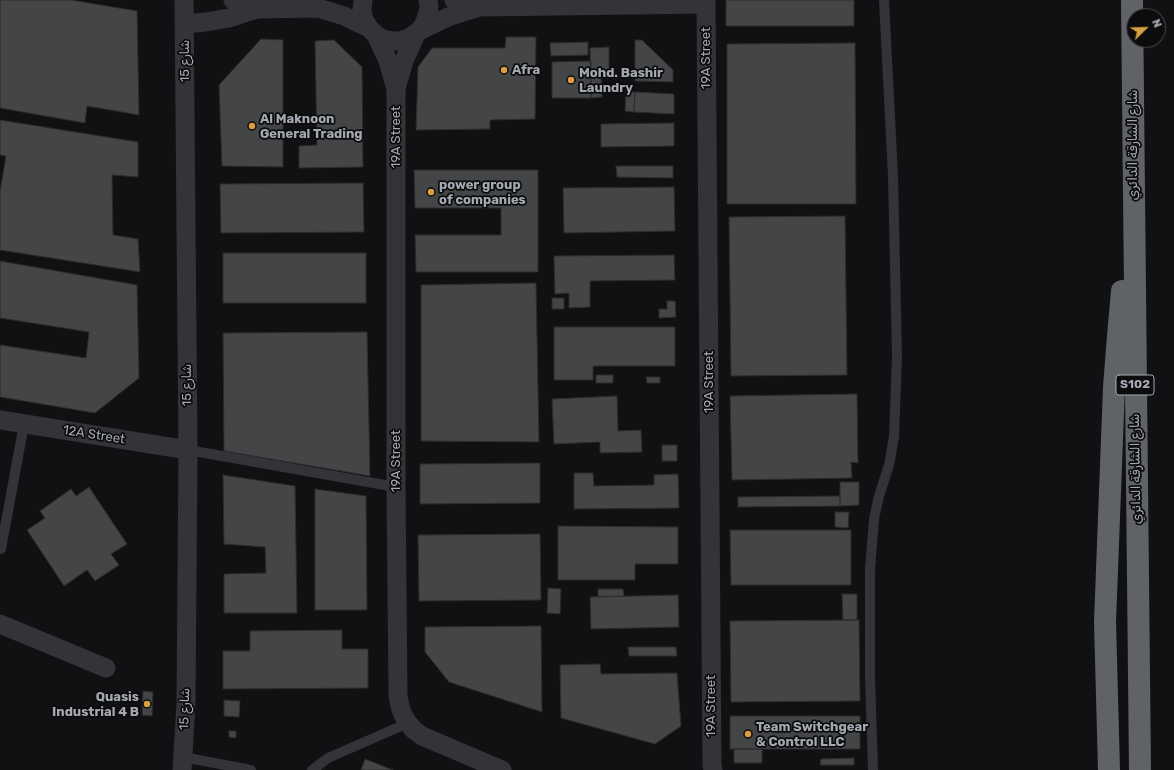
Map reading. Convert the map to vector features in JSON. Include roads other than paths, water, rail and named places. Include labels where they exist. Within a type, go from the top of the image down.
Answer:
[{"type":"highway","name":"شارع الشارقة الدائري","points":[[1132,0],[1140,770]]},
{"type":"highway","points":[[1109,770],[1105,622],[1114,387],[1118,329],[1133,199]]},
{"type":"street","name":"شارع 15","points":[[182,764],[186,704],[188,450],[184,0]]},
{"type":"street","points":[[233,0],[257,9]]},
{"type":"street","points":[[318,8],[340,0]]},
{"type":"street","points":[[363,0],[362,10],[364,20],[372,31],[388,61],[396,89]]},
{"type":"street","points":[[396,89],[404,61],[418,32],[428,16],[428,0]]},
{"type":"street","points":[[454,0],[478,8]]},
{"type":"street","points":[[184,24],[223,19],[257,9],[318,8],[344,16],[384,39],[400,41],[409,38],[448,17],[478,8],[706,2]]},
{"type":"street","name":"19A Street","points":[[706,2],[712,768]]},
{"type":"street","name":"19A Street","points":[[396,89],[396,487],[398,696],[401,710],[408,723],[422,736],[502,770]]},
{"type":"street","name":"12A Street","points":[[0,420],[188,450]]},
{"type":"street","points":[[0,624],[106,668]]},
{"type":"lane","points":[[873,770],[870,677],[870,570],[874,519],[879,496],[889,465],[894,437],[897,356],[892,176],[884,0]]},
{"type":"lane","points":[[1,549],[24,424]]},
{"type":"lane","points":[[188,450],[396,487]]},
{"type":"lane","points":[[312,770],[328,758],[408,723]]},
{"type":"lane","points":[[182,764],[251,770]]},
{"type":"place","name":"Afra","points":[[504,70]]},
{"type":"place","name":"Mohd. Bashir Laundry","points":[[571,80]]},
{"type":"place","name":"Al Maknoon General Trading","points":[[252,126]]},
{"type":"place","name":"power group of companies","points":[[431,192]]},
{"type":"place","name":"Quasis Industrial 4 B","points":[[147,704]]},
{"type":"place","name":"Team Switchgear & Control LLC","points":[[748,734]]}]
